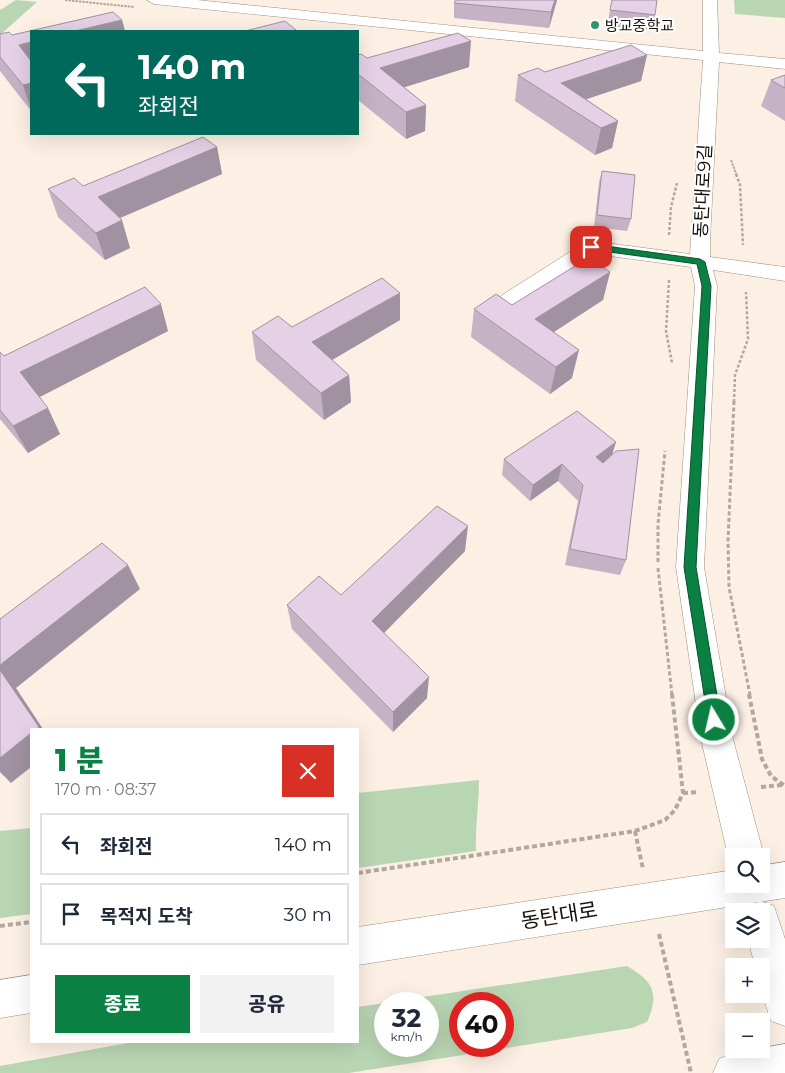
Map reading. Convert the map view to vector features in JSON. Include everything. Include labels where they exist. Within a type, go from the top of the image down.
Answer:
[{"type":"street","points":[[154,0],[785,64]]},
{"type":"street","name":"동탄대로9길","points":[[710,0],[711,57],[700,240],[700,262],[706,286],[690,567],[717,740],[748,848]]},
{"type":"street","points":[[510,300],[591,247],[785,274]]},
{"type":"street","name":"동탄대로","points":[[359,946],[651,901],[725,892]]},
{"type":"street","name":"동탄대로9길","points":[[761,893],[785,1007]]},
{"type":"street","points":[[0,999],[30,994]]},
{"type":"street","points":[[733,1073],[785,1064]]},
{"type":"path","points":[[65,0],[140,8]]},
{"type":"path","points":[[730,158],[740,185],[743,244],[746,248]]},
{"type":"path","points":[[667,238],[669,236],[671,207],[678,180]]},
{"type":"path","points":[[668,278],[671,283],[666,331],[673,370]]},
{"type":"path","points":[[748,288],[746,291],[748,339],[735,375],[728,541],[729,587],[762,759],[771,776],[785,786]]},
{"type":"path","points":[[359,872],[634,831],[657,825],[670,817],[678,809],[683,793],[658,572],[658,524],[666,447]]},
{"type":"path","points":[[634,831],[691,1073]]},
{"type":"path","points":[[0,926],[30,922]]},
{"type":"green space","points":[[16,0],[37,2],[0,35],[0,10]]},
{"type":"green space","points":[[734,0],[785,0],[785,18],[735,14]]},
{"type":"green space","points":[[479,780],[476,851],[359,868],[359,793]]},
{"type":"green space","points":[[30,828],[30,914],[0,918],[0,831]]},
{"type":"green space","points":[[627,966],[643,977],[652,989],[653,995],[651,1012],[647,1022],[632,1028],[514,1047],[514,992],[456,992]]},
{"type":"green space","points":[[449,993],[450,1057],[349,1073],[0,1073],[0,1066],[128,1043],[359,1043],[359,1007],[374,1005],[374,1057],[439,1057],[439,995]]},
{"type":"building","points":[[456,0],[555,0],[551,12],[454,3]]},
{"type":"building","points":[[612,0],[657,0],[655,15],[610,10]]},
{"type":"building","points":[[113,12],[122,20],[79,30],[34,30]]},
{"type":"building","points":[[285,21],[296,30],[249,30]]},
{"type":"building","points":[[30,31],[30,42],[19,45],[30,60],[30,83],[23,85],[0,57],[0,34],[9,32],[12,35]]},
{"type":"building","points":[[458,33],[471,41],[380,68],[426,105],[406,112],[359,75],[359,55],[367,58]]},
{"type":"building","points":[[631,45],[647,55],[561,83],[618,121],[601,128],[518,75],[538,68],[545,72]]},
{"type":"building","points":[[785,75],[785,88],[771,80]]},
{"type":"building","points":[[203,137],[217,147],[98,197],[122,220],[96,233],[48,189],[74,178],[83,186]]},
{"type":"building","points":[[602,171],[635,175],[631,219],[597,215]]},
{"type":"building","points":[[588,258],[610,272],[535,319],[579,350],[556,367],[474,309],[496,294],[512,305]]},
{"type":"building","points":[[382,278],[400,293],[312,342],[349,375],[321,393],[252,332],[278,316],[292,327]]},
{"type":"building","points":[[145,287],[161,304],[20,372],[48,408],[13,426],[0,410],[0,352],[4,356]]},
{"type":"building","points":[[577,411],[616,442],[596,457],[603,463],[616,451],[639,449],[626,560],[570,549],[583,485],[562,464],[533,485],[504,459]]},
{"type":"building","points":[[437,506],[468,526],[372,621],[429,677],[393,712],[287,605],[319,576],[341,595]]},
{"type":"building","points":[[102,543],[128,565],[0,665],[0,619]]},
{"type":"building","points":[[0,670],[39,727],[30,728],[30,734],[0,758]]},
{"type":"place","name":"방교중학교","points":[[595,25]]},
{"type":"route","points":[[591,247],[700,262],[706,286],[690,567],[714,720]]}]
